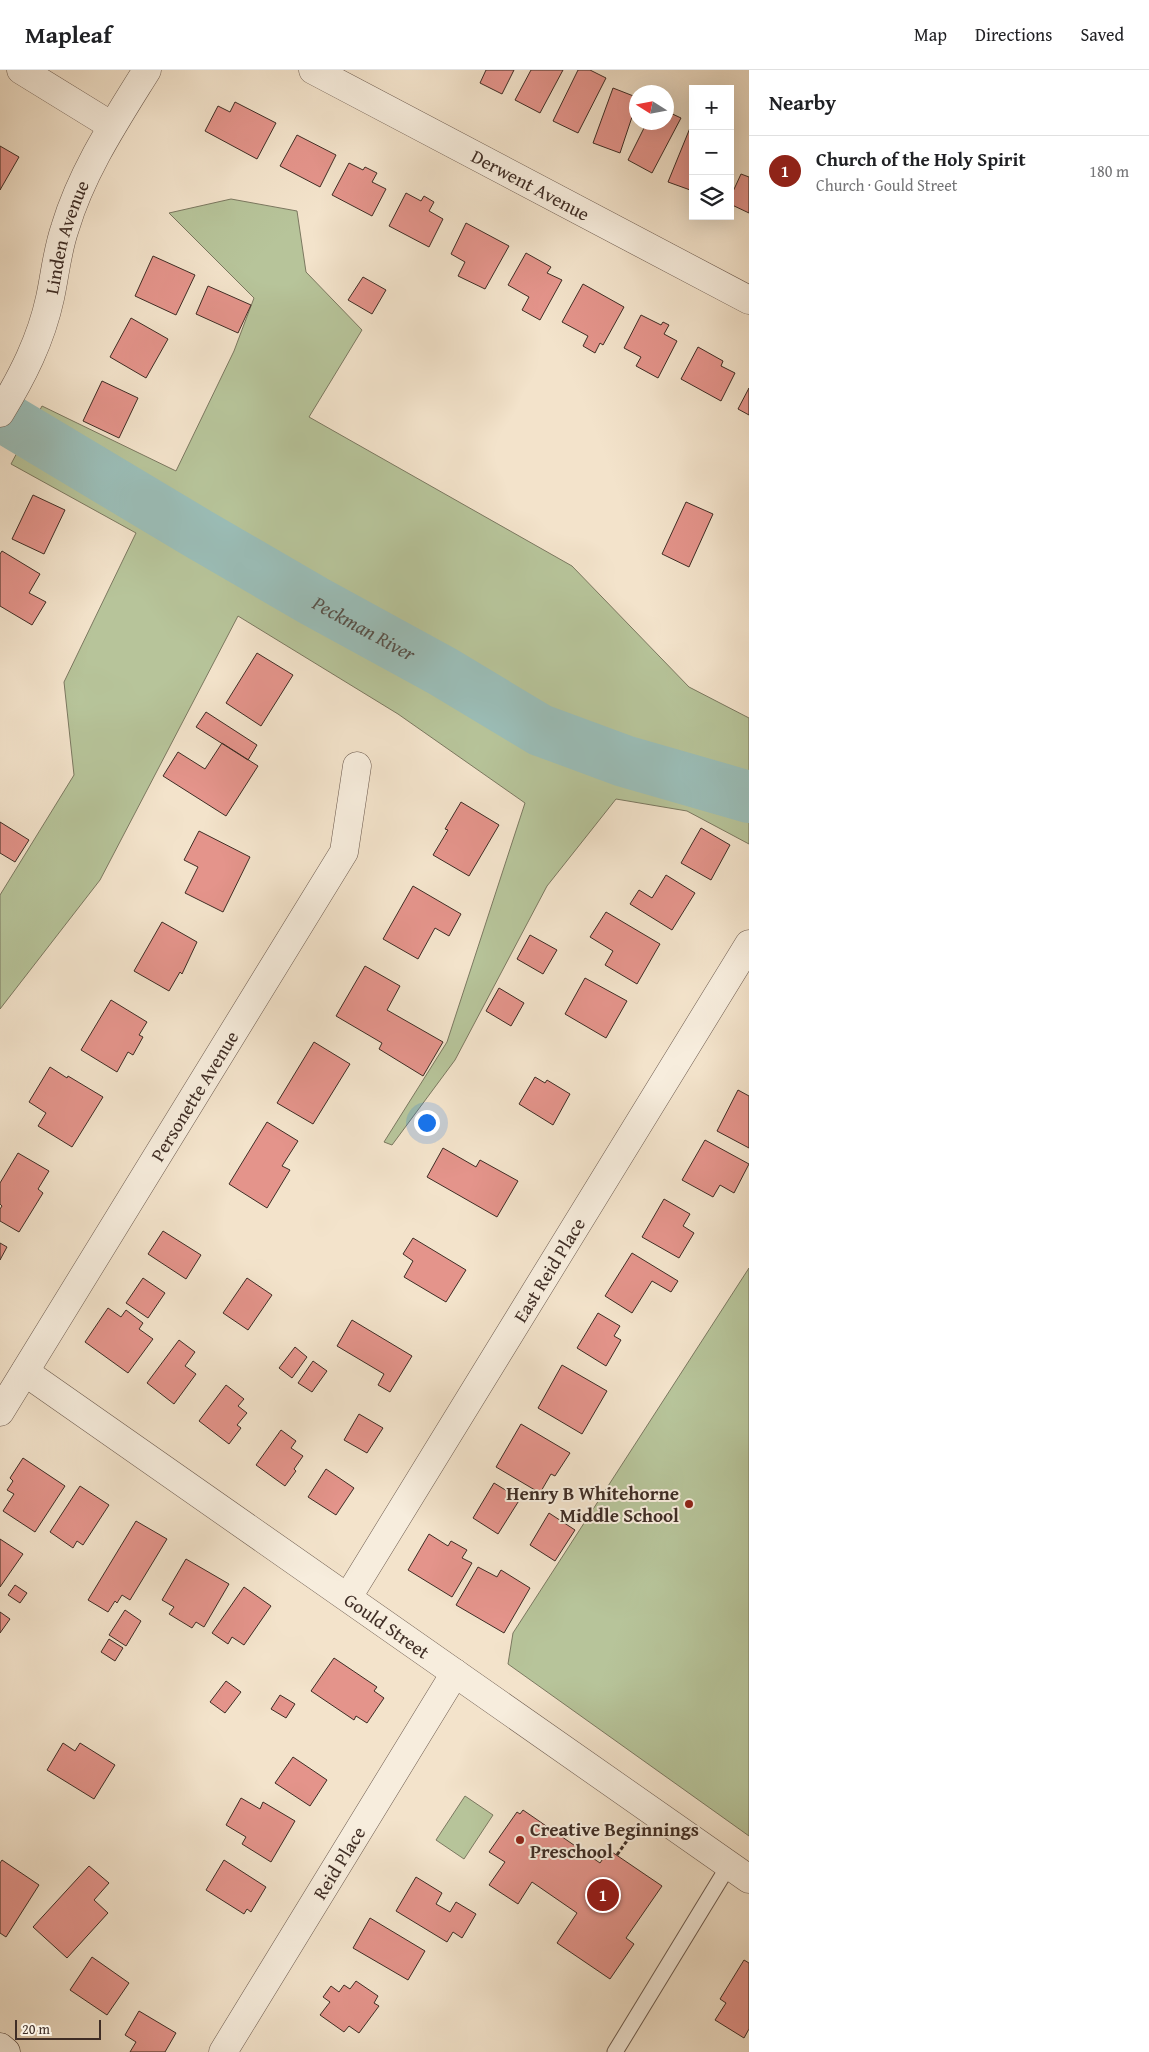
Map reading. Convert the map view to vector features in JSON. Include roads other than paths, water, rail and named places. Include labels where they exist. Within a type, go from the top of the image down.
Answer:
[{"type":"street","points":[[21,70],[112,126]]},
{"type":"street","name":"Linden Avenue","points":[[6,402],[24,372],[43,326],[59,250],[73,203],[83,178],[112,126],[147,70]]},
{"type":"street","name":"Derwent Avenue","points":[[313,70],[749,300]]},
{"type":"street","name":"Personette Avenue","points":[[0,1412],[344,852],[357,766]]},
{"type":"street","name":"East Reid Place","points":[[348,1597],[749,944]]},
{"type":"street","name":"Gould Street","points":[[26,1372],[739,1872]]},
{"type":"street","name":"Reid Place","points":[[223,2052],[455,1673]]},
{"type":"street","points":[[0,2047],[6,2052]]},
{"type":"lane","points":[[615,2052],[739,1872]]},
{"type":"waterway","name":"Peckman River","points":[[0,415],[197,533],[314,601],[442,671],[540,730],[624,761],[749,797]]},
{"type":"place","name":"Henry B Whitehorne Middle School","points":[[689,1504]]},
{"type":"place","name":"Creative Beginnings Preschool","points":[[520,1840]]},
{"type":"place","name":"Church of the Holy Spirit","points":[[603,1895]]}]
